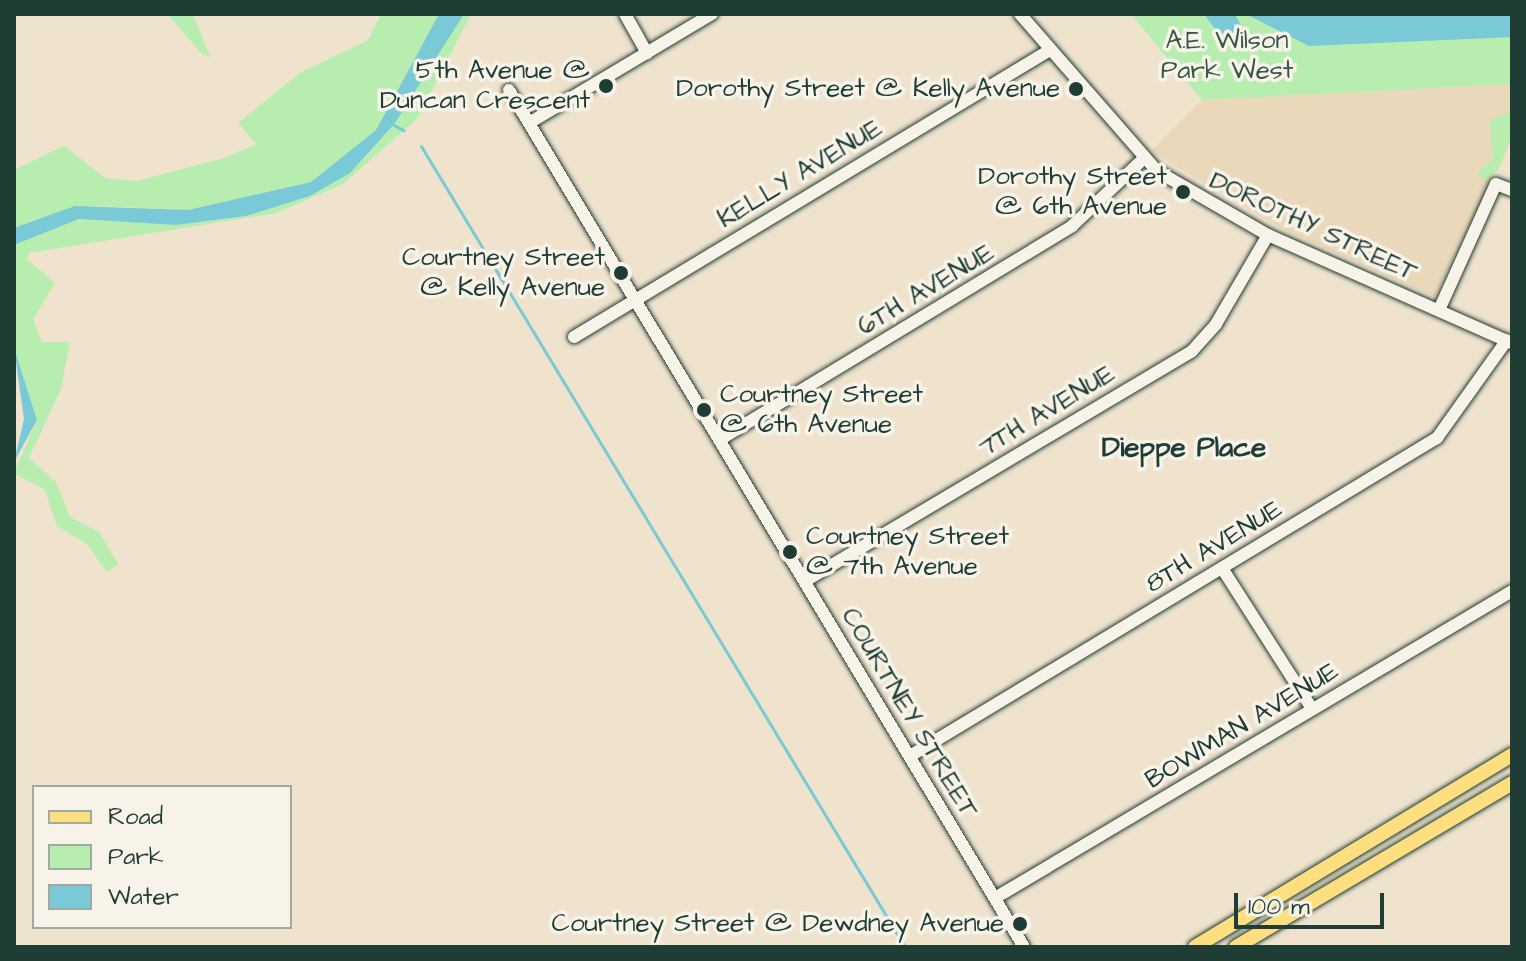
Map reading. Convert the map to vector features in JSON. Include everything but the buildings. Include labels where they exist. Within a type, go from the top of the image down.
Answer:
[{"type":"main road","points":[[1195,947],[1512,755]]},
{"type":"main road","points":[[1236,947],[1512,783]]},
{"type":"street","points":[[625,14],[647,53]]},
{"type":"street","points":[[529,123],[712,14]]},
{"type":"street","name":"DOROTHY STREET","points":[[1020,14],[1142,160],[1268,235],[1509,342]]},
{"type":"street","name":"KELLY AVENUE","points":[[574,337],[1050,50]]},
{"type":"street","name":"COURTNEY STREET","points":[[509,90],[1024,947]]},
{"type":"street","name":"6TH AVENUE","points":[[719,440],[1072,226],[1142,160]]},
{"type":"street","points":[[1439,310],[1496,184],[1512,190]]},
{"type":"street","name":"7TH AVENUE","points":[[805,581],[1192,351],[1216,324],[1268,235]]},
{"type":"street","name":"8TH AVENUE","points":[[910,756],[1437,438],[1509,342]]},
{"type":"street","points":[[1222,568],[1312,709]]},
{"type":"street","name":"BOWMAN AVENUE","points":[[995,898],[1512,591]]},
{"type":"shaded area","points":[[1512,84],[1512,137],[1435,297],[1282,229],[1151,151],[1202,100]]},
{"type":"green space","points":[[167,14],[193,14],[210,57],[202,54]]},
{"type":"green space","points":[[381,14],[439,14],[376,130],[311,182],[188,210],[91,206],[14,228],[14,170],[64,146],[105,178],[137,181],[224,158],[256,144],[238,123],[300,73],[368,40]]},
{"type":"green space","points":[[464,14],[471,14],[417,119],[343,184],[276,213],[29,253],[27,259],[55,283],[33,319],[42,342],[70,342],[61,389],[29,458],[56,482],[70,517],[99,532],[118,564],[107,572],[87,544],[57,526],[45,490],[14,473],[37,420],[14,348],[14,245],[79,219],[176,225],[246,216],[310,196],[395,123]]},
{"type":"green space","name":"A.E. Wilson Park West","points":[[1131,14],[1512,14],[1512,84],[1202,100]]},
{"type":"green space","points":[[1510,111],[1512,137],[1498,170],[1487,179],[1476,175],[1493,158],[1490,121]]},
{"type":"water","points":[[439,14],[464,14],[395,123],[350,173],[310,196],[246,216],[176,225],[79,219],[14,245],[14,228],[75,206],[188,210],[311,182],[376,130]]},
{"type":"water","points":[[1204,14],[1235,14],[1249,41],[1222,38]]},
{"type":"water","points":[[1246,14],[1512,14],[1512,37],[1309,46]]},
{"type":"water","points":[[14,348],[37,420],[14,462],[24,419]]},
{"type":"waterway","points":[[392,124],[403,130]]},
{"type":"waterway","points":[[421,146],[905,947]]},
{"type":"place","name":"5th Avenue @ Duncan Crescent","points":[[606,86]]},
{"type":"place","name":"Dorothy Street @ Kelly Avenue","points":[[1076,89]]},
{"type":"place","name":"Dorothy Street @ 6th Avenue","points":[[1183,192]]},
{"type":"place","name":"Courtney Street @ Kelly Avenue","points":[[621,273]]},
{"type":"place","name":"Courtney Street @ 6th Avenue","points":[[704,410]]},
{"type":"place","name":"Courtney Street @ 7th Avenue","points":[[790,552]]},
{"type":"place","name":"Courtney Street @ Dewdney Avenue","points":[[1020,924]]},
{"type":"district","name":"Dieppe Place","points":[[1184,448]]}]
